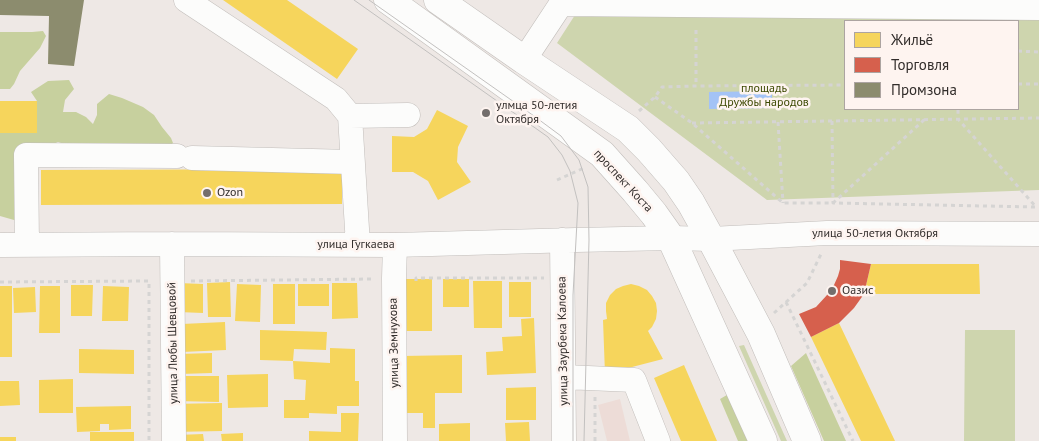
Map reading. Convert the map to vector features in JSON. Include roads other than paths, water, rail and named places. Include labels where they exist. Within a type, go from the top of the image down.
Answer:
[{"type":"main road","name":"проспект Коста","points":[[388,0],[602,154],[635,190],[671,238],[763,441]]},
{"type":"main road","points":[[438,0],[628,129],[676,181],[691,203],[761,334],[807,441]]},
{"type":"street","points":[[186,0],[336,99],[350,116],[358,245]]},
{"type":"street","points":[[524,60],[562,2],[1039,8]]},
{"type":"street","points":[[350,116],[408,115]]},
{"type":"street","points":[[27,245],[26,155],[352,162]]},
{"type":"street","name":"улица 50-летия Октября","points":[[711,239],[828,233],[1039,234]]},
{"type":"street","name":"улица Гугкаева","points":[[0,245],[395,245],[562,240],[711,239]]},
{"type":"street","name":"улица Заурбека Калоева","points":[[562,240],[564,441]]},
{"type":"street","name":"улица Любы Шевцовой","points":[[172,244],[174,441]]},
{"type":"street","name":"улица Земнухова","points":[[395,245],[395,441]]},
{"type":"street","points":[[564,377],[634,380],[658,441]]},
{"type":"water","points":[[772,91],[772,108],[709,109],[709,92]]},
{"type":"tram line","points":[[354,0],[548,137],[562,155],[570,171],[578,203],[573,295],[573,441]]},
{"type":"tram line","points":[[369,0],[561,136],[579,160],[588,187],[589,240],[584,441]]},
{"type":"place","name":"улмца 50-летия Октября","points":[[486,113]]},
{"type":"place","name":"Ozon","points":[[207,193]]},
{"type":"place","name":"Оазис","points":[[832,291]]},
{"type":"park label","name":"площадь Дружбы народов","points":[[764,96]]}]
